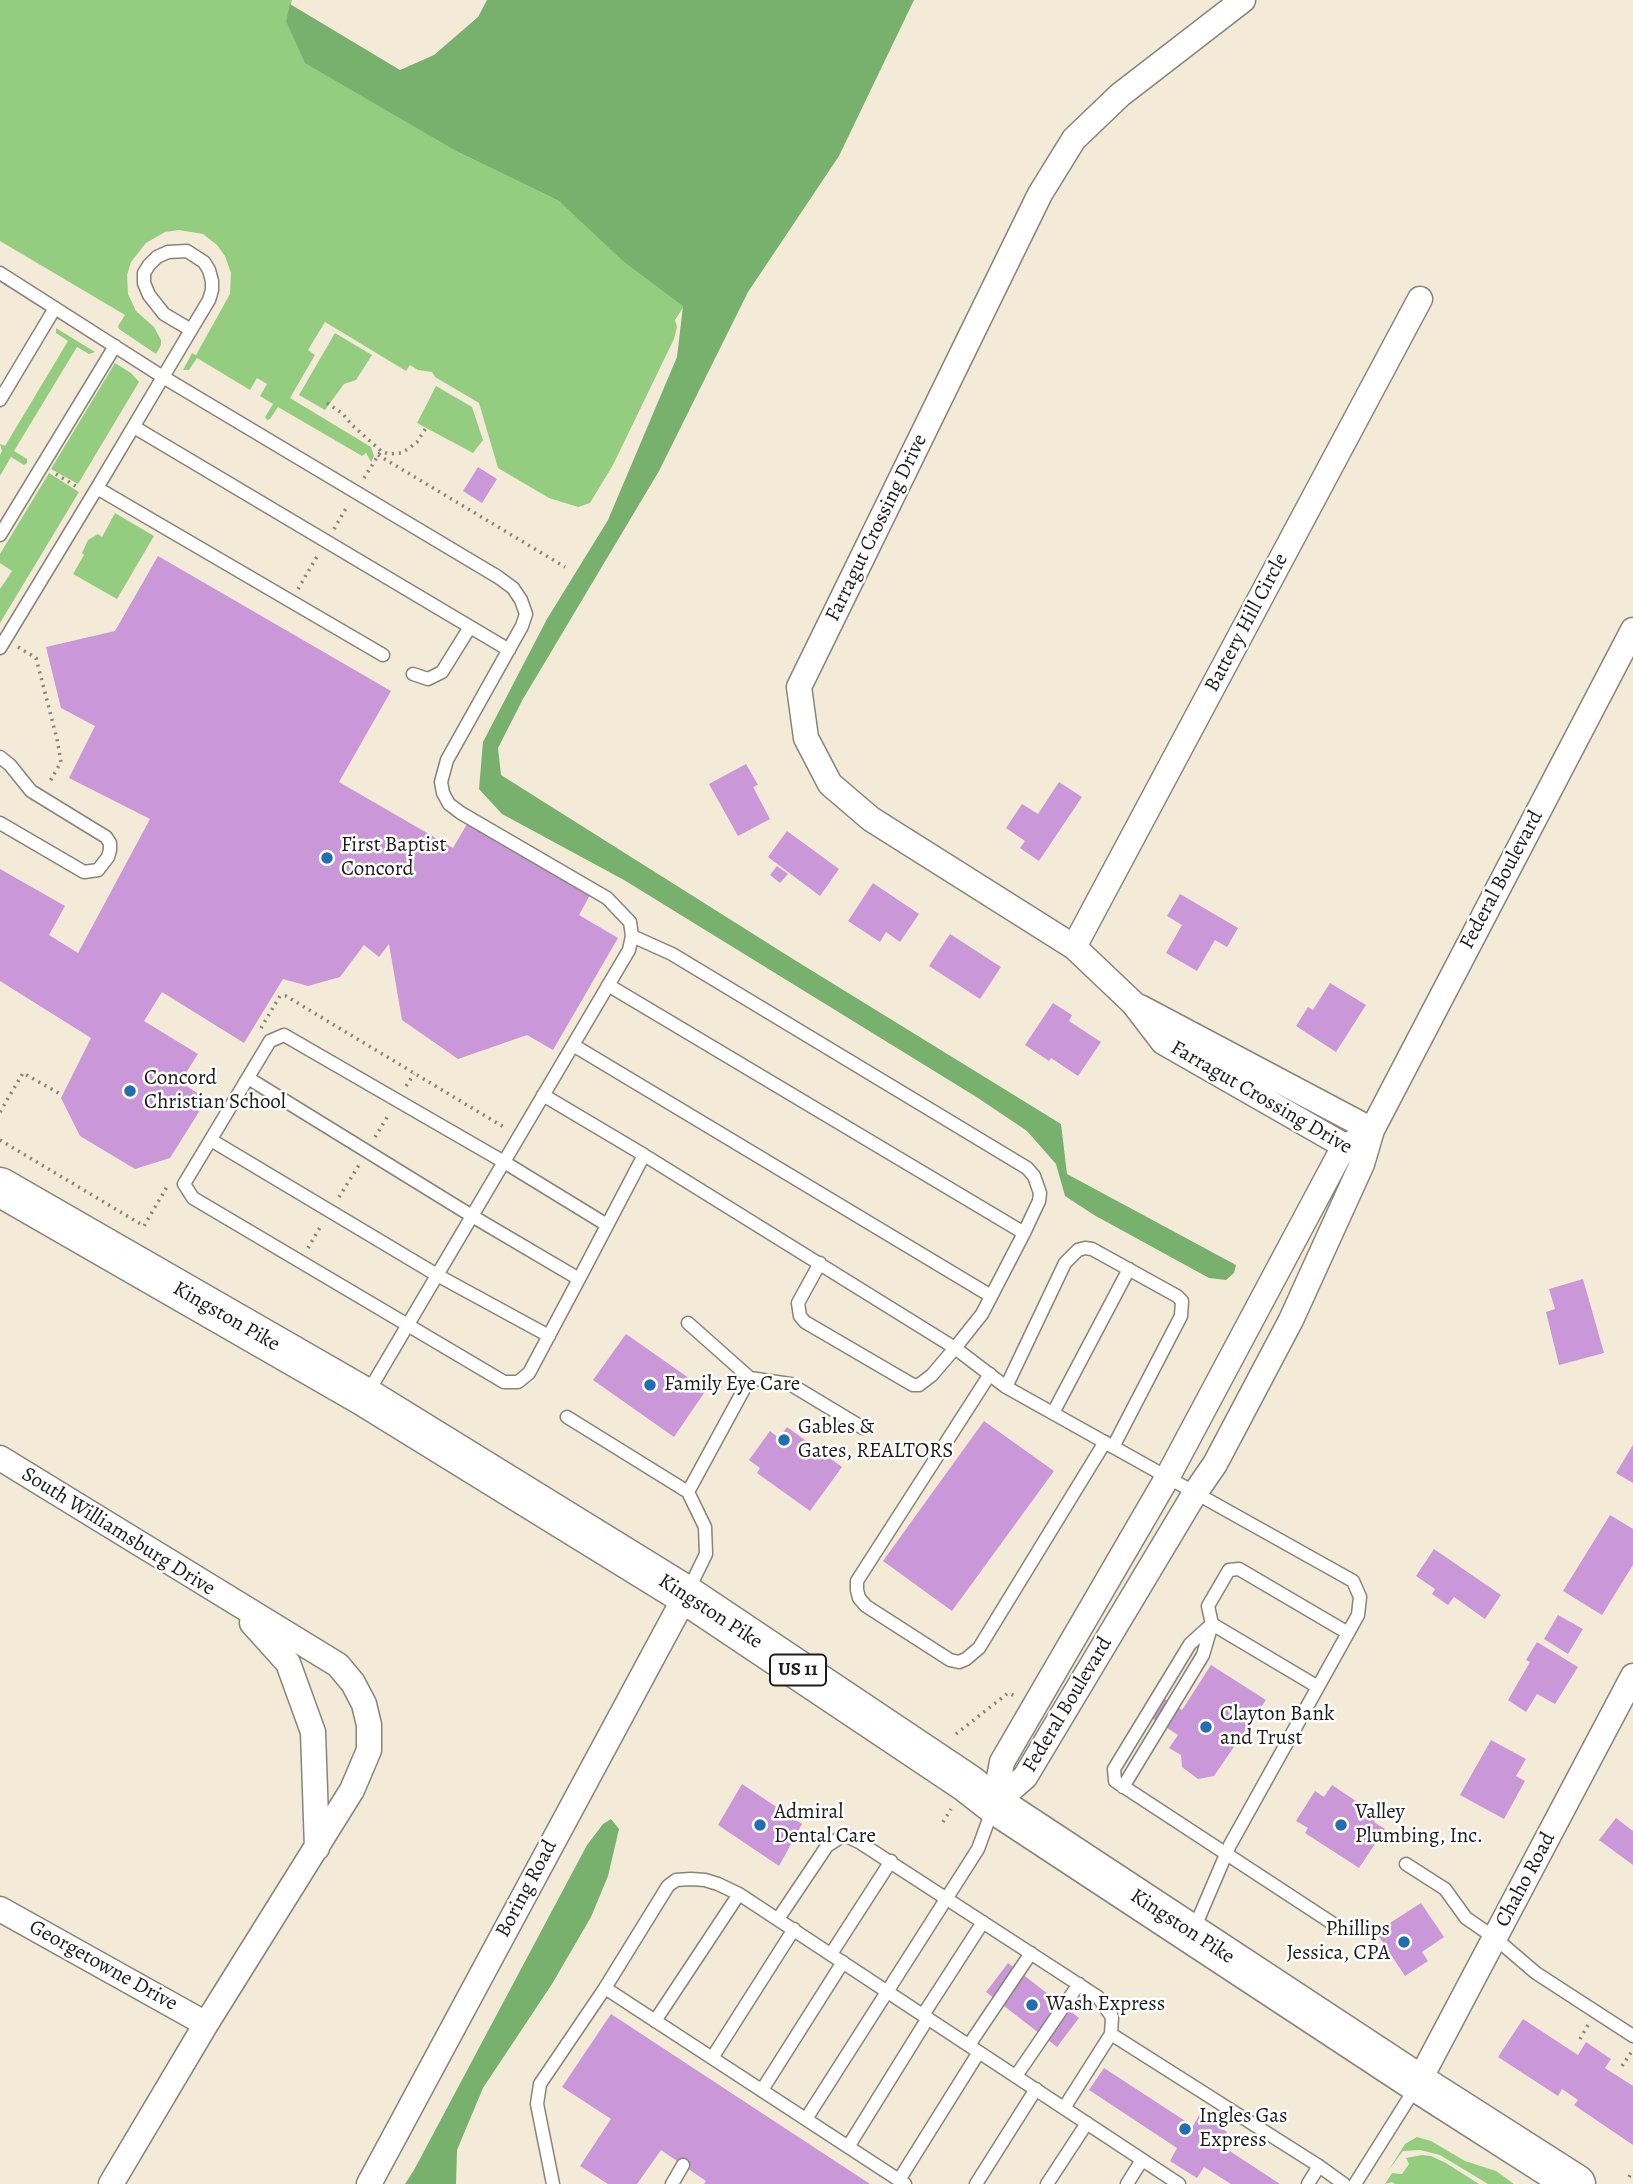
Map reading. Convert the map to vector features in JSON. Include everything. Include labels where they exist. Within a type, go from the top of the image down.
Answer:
[{"type":"main road","name":"Kingston Pike","points":[[0,1187],[365,1397],[686,1595],[995,1804],[1576,2184]]},
{"type":"street","name":"Farragut Crossing Drive","points":[[1243,0],[1119,95],[1074,139],[1040,194],[799,687],[806,738],[830,784],[871,819],[1074,947],[1133,1003],[1277,1093],[1355,1152]]},
{"type":"street","name":"Battery Hill Circle","points":[[1074,947],[1420,299]]},
{"type":"street","name":"Federal Boulevard","points":[[995,1804],[1025,1777],[1215,1464],[1291,1320],[1355,1152],[1372,1130],[1633,630]]},
{"type":"street","name":"Farragut Crossing Drive","points":[[1277,1093],[1372,1130]]},
{"type":"street","name":"Federal Boulevard","points":[[995,1804],[1002,1762],[1167,1478],[1342,1150],[1355,1152]]},
{"type":"street","name":"South Williamsburg Drive","points":[[0,1458],[338,1665],[353,1683],[364,1704],[369,1725],[369,1749],[352,1790],[206,2024],[111,2184]]},
{"type":"street","name":"Boring Road","points":[[369,2184],[686,1595]]},
{"type":"street","name":"South Williamsburg Drive","points":[[237,1605],[288,1663],[307,1710],[313,1732],[317,1849]]},
{"type":"street","name":"Chaho Road","points":[[1418,2083],[1633,1676]]},
{"type":"street","name":"Georgetowne Drive","points":[[0,1909],[206,2024]]},
{"type":"lane","points":[[2,643],[134,427],[209,300],[212,290],[209,270],[204,262],[187,251],[168,252],[149,265],[144,273],[145,283],[149,295],[164,314],[191,330]]},
{"type":"lane","points":[[1,277],[513,588],[522,600],[526,614],[522,626],[447,760],[441,782],[443,793],[449,804],[461,813],[607,898],[630,922],[632,936],[629,950],[365,1397]]},
{"type":"lane","points":[[0,400],[55,308]]},
{"type":"lane","points":[[0,535],[115,346]]},
{"type":"lane","points":[[134,427],[509,650]]},
{"type":"lane","points":[[97,488],[383,655]]},
{"type":"lane","points":[[413,674],[428,679],[442,672],[470,627]]},
{"type":"lane","points":[[0,757],[31,791],[106,837],[110,844],[108,858],[98,870],[84,872],[0,822]]},
{"type":"lane","points":[[632,936],[672,954],[1027,1168],[1034,1176],[1040,1193],[1039,1201],[982,1314],[956,1348],[932,1375],[919,1385],[913,1385],[805,1322],[800,1316],[798,1303],[820,1263]]},
{"type":"lane","points":[[608,985],[1024,1233]]},
{"type":"lane","points":[[607,1225],[284,1035],[270,1041],[184,1184],[189,1194],[299,1261],[504,1382],[511,1383],[518,1382],[529,1373],[644,1155]]},
{"type":"lane","points":[[573,1045],[991,1296]]},
{"type":"lane","points":[[248,1078],[579,1279]]},
{"type":"lane","points":[[543,1095],[956,1348],[1006,1387],[1353,1581],[1360,1597],[1358,1615],[1226,1855],[1192,1933]]},
{"type":"lane","points":[[211,1140],[437,1275],[548,1336]]},
{"type":"lane","points":[[990,1374],[857,1581],[859,1598],[866,1606],[950,1660],[959,1662],[966,1660],[979,1648],[1109,1445],[1181,1316],[1182,1301],[1129,1269],[1092,1249],[1085,1248],[1072,1255],[1065,1263],[1006,1387]]},
{"type":"lane","points":[[1054,1413],[1129,1269]]},
{"type":"lane","points":[[688,1323],[750,1377],[790,1384],[863,1428]]},
{"type":"lane","points":[[688,1492],[750,1377]]},
{"type":"lane","points":[[567,1417],[688,1492],[705,1527],[706,1554],[686,1595]]},
{"type":"lane","points":[[1335,1925],[1119,1784],[1203,1654],[1212,1624],[1208,1605],[1229,1570],[1239,1569],[1348,1633]]},
{"type":"lane","points":[[1212,1624],[1318,1687]]},
{"type":"lane","points":[[806,2119],[978,1849],[995,1804]]},
{"type":"lane","points":[[778,1919],[827,1846],[844,1835],[891,1861],[1079,1984],[1098,1997],[1112,2017],[1111,2034],[1064,2108]]},
{"type":"lane","points":[[831,1954],[891,1861]]},
{"type":"lane","points":[[1406,1864],[1446,1889],[1466,1919],[1495,1938],[1536,1973],[1633,2036]]},
{"type":"lane","points":[[553,2184],[537,2104],[540,2084],[605,1988],[668,1886],[676,1880],[705,1880],[739,1894],[1179,2184]]},
{"type":"lane","points":[[655,2021],[739,1894]]},
{"type":"lane","points":[[848,2147],[984,1922]]},
{"type":"lane","points":[[712,2058],[794,1929]]},
{"type":"lane","points":[[605,1988],[902,2182],[974,2049],[1031,1953]]},
{"type":"lane","points":[[762,2090],[843,1962]]},
{"type":"lane","points":[[1016,2076],[1079,1984]]},
{"type":"lane","points":[[1111,2034],[1344,2184]]},
{"type":"lane","points":[[1355,2184],[1418,2083]]},
{"type":"lane","points":[[976,2184],[1036,2089]]},
{"type":"lane","points":[[1047,2184],[1087,2123]]},
{"type":"lane","points":[[1127,2184],[1142,2160]]},
{"type":"lane","points":[[672,2184],[683,2165]]},
{"type":"lane","points":[[1308,2184],[1319,2166]]},
{"type":"path","points":[[327,403],[343,414],[381,451],[389,454],[408,449],[417,442],[426,428]]},
{"type":"path","points":[[378,455],[565,567]]},
{"type":"path","points":[[53,473],[79,488]]},
{"type":"path","points":[[2,643],[36,658],[61,762],[49,783]]},
{"type":"path","points":[[259,1031],[280,996],[285,996],[519,1137]]},
{"type":"path","points":[[0,1112],[23,1073],[62,1095]]},
{"type":"path","points":[[299,1261],[414,1074]]},
{"type":"path","points":[[0,1140],[145,1226],[172,1180]]},
{"type":"path","points":[[956,1734],[1008,1693],[1023,1700]]},
{"type":"path","points":[[1622,2066],[1633,2050]]},
{"type":"path","points":[[1629,2177],[1633,2171]]},
{"type":"green space","points":[[0,0],[292,0],[286,21],[458,152],[559,201],[688,300],[675,320],[677,327],[674,339],[613,465],[590,503],[578,507],[549,498],[498,468],[479,403],[435,377],[432,372],[418,370],[410,365],[406,371],[325,322],[308,350],[315,355],[290,398],[371,447],[374,456],[371,462],[366,453],[362,456],[278,407],[267,420],[265,417],[273,404],[260,396],[267,384],[257,378],[250,390],[197,358],[189,370],[183,370],[192,353],[196,355],[230,294],[231,273],[225,256],[217,245],[203,234],[179,230],[165,232],[146,243],[131,262],[127,275],[128,294],[136,311],[154,327],[161,340],[156,354],[119,329],[118,326],[125,315],[0,241]]},
{"type":"green space","points":[[487,0],[914,0],[839,156],[748,292],[659,471],[523,699],[498,748],[501,775],[1061,1124],[1067,1174],[1236,1265],[1234,1273],[1226,1280],[1209,1278],[1094,1215],[1065,1196],[1056,1164],[1027,1131],[978,1098],[624,880],[502,814],[479,789],[483,742],[547,619],[608,520],[677,357],[683,306],[623,261],[559,201],[458,152],[305,63],[286,21],[290,4],[400,70],[434,55],[478,17]]},
{"type":"green space","points":[[56,328],[95,352],[89,354],[77,347],[14,451],[27,459],[27,463],[24,465],[11,457],[0,476],[0,444],[5,446],[68,341],[56,333]]},
{"type":"green space","points":[[335,333],[372,355],[356,380],[344,384],[325,410],[299,395]]},
{"type":"green space","points":[[115,363],[139,382],[78,484],[51,469]]},
{"type":"green space","points":[[436,386],[472,407],[483,440],[473,453],[417,423]]},
{"type":"green space","points":[[49,473],[79,492],[0,623],[0,589],[12,571],[0,563],[0,554]]},
{"type":"green space","points":[[115,513],[154,536],[117,599],[73,574],[84,555],[82,553],[88,540],[98,534],[102,537]]},
{"type":"green space","points":[[611,1819],[619,1829],[608,1876],[591,1917],[552,1984],[483,2088],[457,2150],[456,2184],[405,2184],[587,1845],[603,1824]]},
{"type":"green space","points":[[1417,2137],[1431,2141],[1465,2161],[1496,2171],[1514,2184],[1488,2184],[1440,2155],[1420,2150],[1403,2151],[1388,2171],[1405,2144]]},
{"type":"green space","points":[[1422,2155],[1446,2163],[1479,2184],[1385,2184],[1392,2173],[1402,2174],[1409,2164],[1406,2158]]},
{"type":"building","points":[[478,467],[497,479],[482,503],[463,491]]},
{"type":"building","name":"First Baptist Concord","points":[[158,556],[391,691],[339,782],[453,848],[467,824],[590,895],[579,915],[618,938],[553,1050],[527,1035],[458,1059],[402,1020],[389,944],[379,957],[364,945],[340,977],[308,986],[283,979],[244,1043],[162,992],[144,1021],[198,1054],[180,1082],[207,1099],[170,1158],[135,1169],[80,1136],[61,1098],[91,1038],[0,981],[0,869],[65,906],[49,935],[78,953],[150,819],[69,778],[95,726],[61,708],[46,647],[115,631]]},
{"type":"building","points":[[746,764],[758,785],[753,787],[770,819],[738,836],[709,784]]},
{"type":"building","points":[[1059,782],[1082,797],[1039,861],[1020,848],[1025,841],[1006,828],[1022,804],[1038,814]]},
{"type":"building","points":[[787,831],[839,869],[820,896],[768,857]]},
{"type":"building","points":[[777,866],[788,874],[780,883],[770,875]]},
{"type":"building","points":[[873,883],[919,914],[900,942],[886,932],[880,942],[848,921]]},
{"type":"building","points":[[1180,894],[1238,928],[1227,947],[1215,940],[1197,971],[1166,953],[1182,925],[1167,916]]},
{"type":"building","points":[[950,934],[1001,967],[980,999],[929,966]]},
{"type":"building","points":[[1330,983],[1366,1005],[1336,1052],[1296,1026],[1308,1007],[1313,1010]]},
{"type":"building","points":[[1053,1003],[1072,1015],[1069,1021],[1101,1042],[1078,1076],[1025,1045]]},
{"type":"building","points":[[1583,1279],[1604,1353],[1559,1365],[1546,1312],[1555,1309],[1549,1289]]},
{"type":"building","name":"Family Eye Care","points":[[626,1334],[706,1390],[674,1437],[593,1380]]},
{"type":"building","points":[[984,1421],[1054,1471],[952,1611],[883,1561]]},
{"type":"building","points":[[787,1427],[842,1467],[810,1511],[757,1473],[760,1468],[749,1460],[770,1431],[779,1438]]},
{"type":"building","points":[[1633,1445],[1633,1483],[1616,1473]]},
{"type":"building","points":[[1610,1515],[1633,1529],[1633,1565],[1602,1615],[1563,1591]]},
{"type":"building","points":[[1434,1549],[1501,1595],[1485,1619],[1454,1597],[1448,1605],[1432,1594],[1435,1589],[1416,1576]]},
{"type":"building","points":[[1558,1615],[1583,1629],[1568,1654],[1544,1639]]},
{"type":"building","points":[[1537,1642],[1578,1667],[1555,1704],[1537,1694],[1526,1712],[1508,1700],[1530,1662],[1526,1660]]},
{"type":"building","name":"Clayton Bank and Trust","points":[[1211,1665],[1266,1700],[1214,1776],[1198,1779],[1182,1767],[1181,1755],[1169,1748],[1178,1735],[1152,1718],[1165,1699],[1182,1710]]},
{"type":"building","points":[[1491,1740],[1526,1759],[1516,1776],[1525,1781],[1504,1819],[1460,1795]]},
{"type":"building","name":"Admiral Dental Care","points":[[742,1784],[802,1824],[779,1866],[718,1825]]},
{"type":"building","name":"Valley Plumbing, Inc.","points":[[1332,1785],[1378,1816],[1374,1822],[1385,1829],[1359,1868],[1305,1833],[1308,1828],[1296,1821],[1315,1791],[1324,1797]]},
{"type":"building","points":[[1616,1818],[1633,1831],[1633,1865],[1599,1840]]},
{"type":"building","points":[[1421,1903],[1444,1937],[1422,1952],[1428,1961],[1405,1976],[1376,1932]]},
{"type":"building","name":"Wash Express","points":[[1008,1963],[1079,2018],[1057,2047],[986,1992]]},
{"type":"building","points":[[611,2014],[870,2184],[704,2184],[706,2181],[661,2150],[637,2184],[608,2184],[580,2166],[611,2119],[562,2087]]},
{"type":"building","points":[[1523,2019],[1578,2055],[1586,2042],[1611,2059],[1605,2068],[1633,2086],[1633,2145],[1574,2105],[1578,2100],[1562,2089],[1558,2096],[1498,2057]]},
{"type":"building","name":"Ingles Gas Express","points":[[1104,2068],[1193,2126],[1200,2114],[1227,2132],[1219,2144],[1280,2184],[1231,2184],[1204,2167],[1197,2178],[1170,2161],[1177,2148],[1089,2090]]},
{"type":"place","name":"First Baptist Concord","points":[[327,858]]},
{"type":"place","name":"Concord Christian School","points":[[130,1091]]},
{"type":"place","name":"Family Eye Care","points":[[650,1385]]},
{"type":"place","name":"Gables & Gates, REALTORS","points":[[784,1440]]},
{"type":"place","name":"Clayton Bank and Trust","points":[[1206,1727]]},
{"type":"place","name":"Admiral Dental Care","points":[[760,1825]]},
{"type":"place","name":"Valley Plumbing, Inc.","points":[[1341,1825]]},
{"type":"place","name":"Phillips Jessica, CPA","points":[[1404,1942]]},
{"type":"place","name":"Wash Express","points":[[1032,2005]]},
{"type":"place","name":"Ingles Gas Express","points":[[1185,2129]]}]
